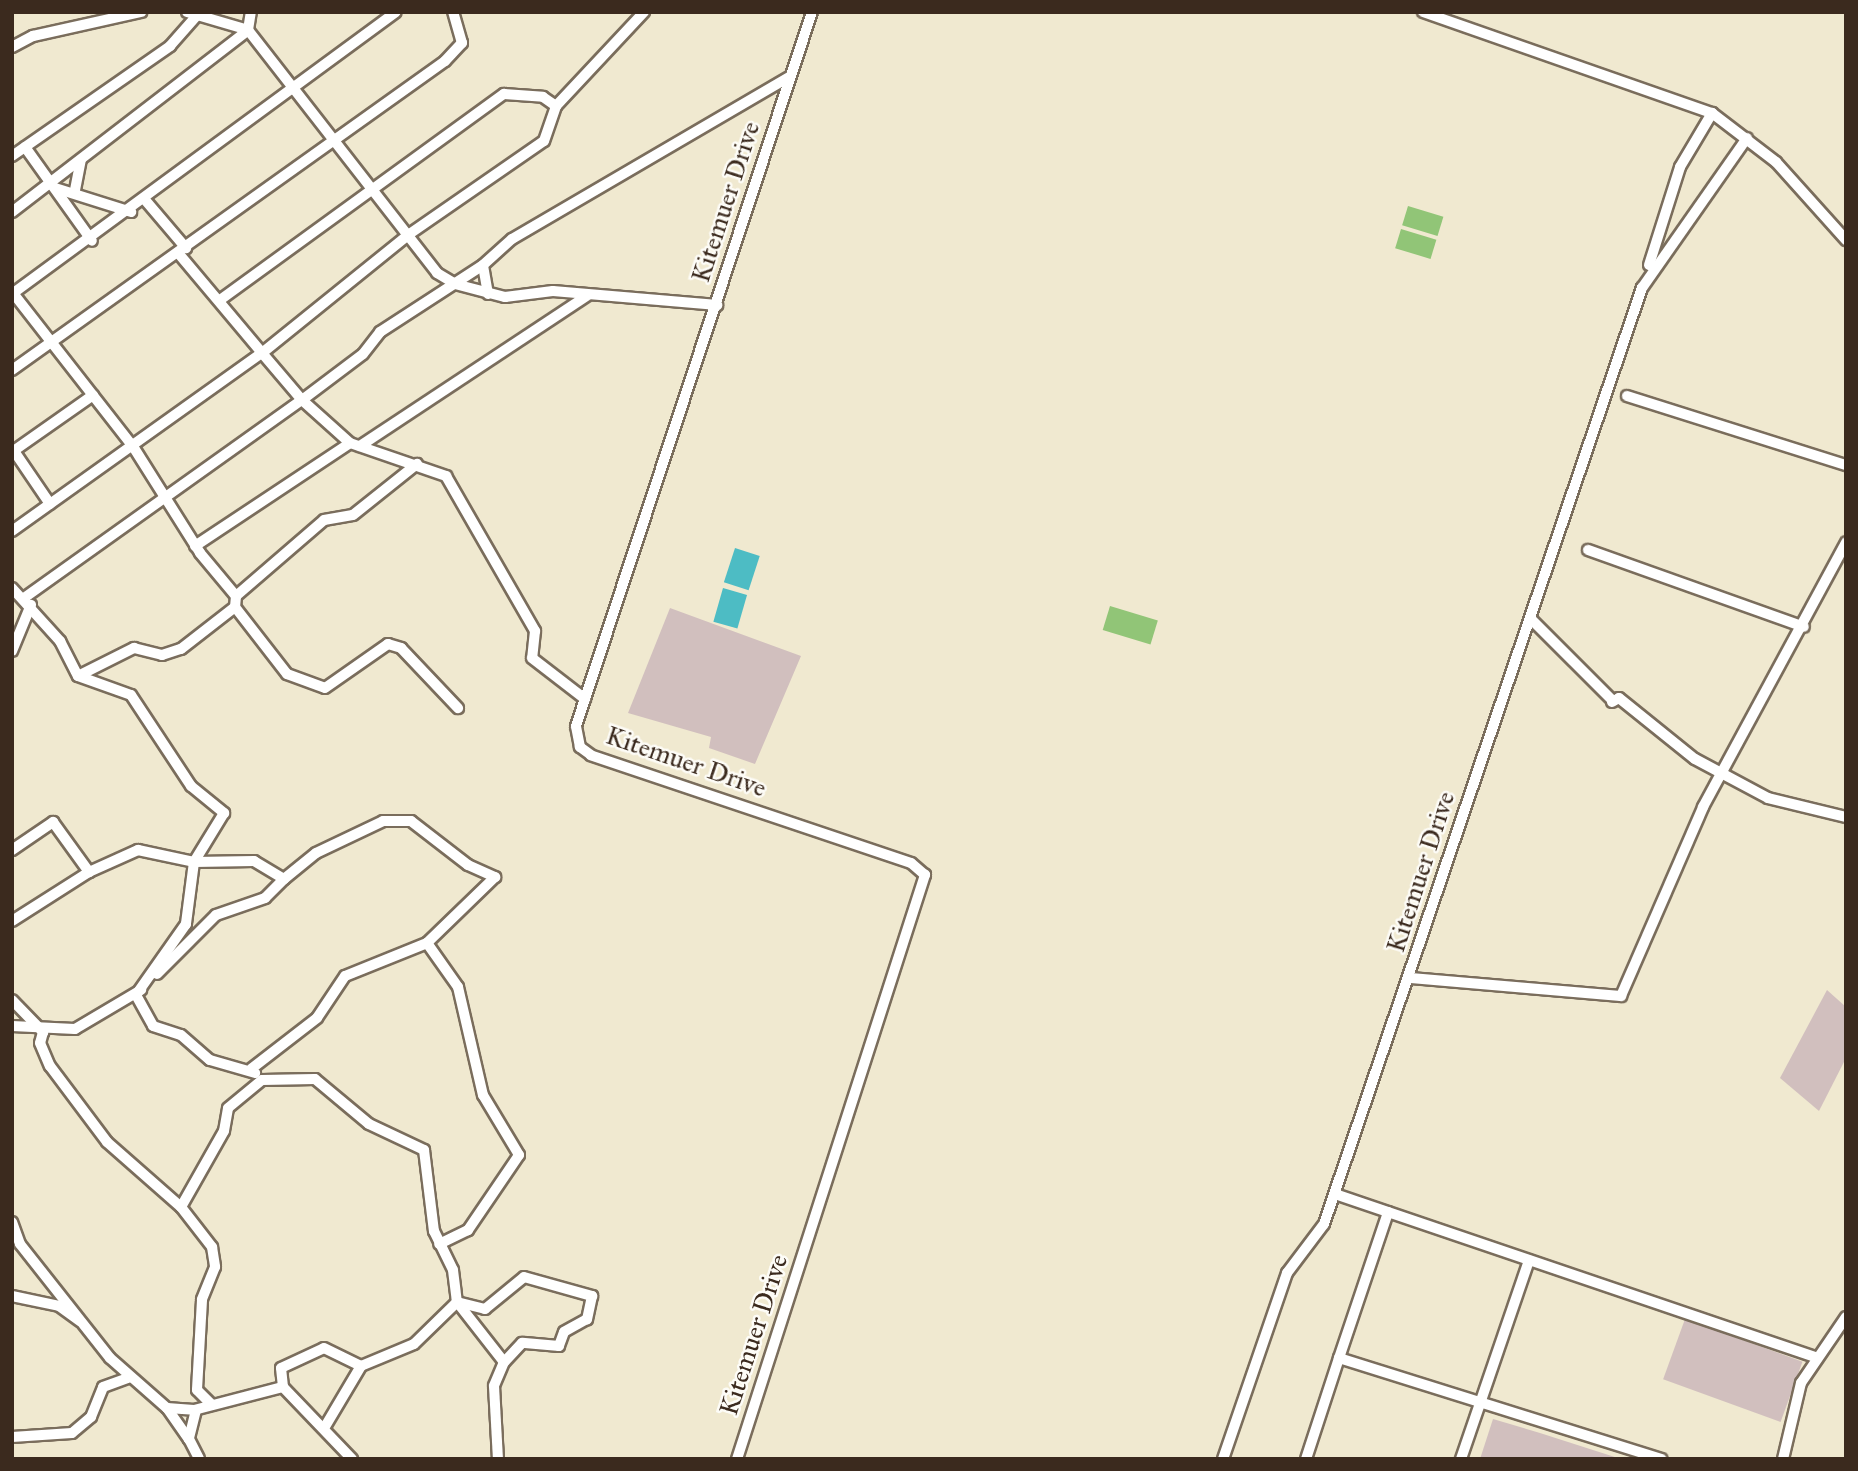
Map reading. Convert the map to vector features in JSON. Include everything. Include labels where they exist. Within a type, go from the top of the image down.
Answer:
[{"type":"street","points":[[12,47],[107,16],[141,12]]},
{"type":"street","points":[[12,212],[52,186],[81,160],[248,30],[251,12]]},
{"type":"street","points":[[396,12],[292,87],[92,241],[13,293],[134,448],[166,494],[195,546],[298,683],[307,679],[325,688],[388,644],[401,648],[458,708]]},
{"type":"street","points":[[12,370],[182,251],[457,50],[463,32],[453,12]]},
{"type":"street","points":[[12,531],[134,448],[262,353],[408,234],[544,141],[556,107],[644,12]]},
{"type":"street","name":"Kitemuer Drive","points":[[737,1459],[925,874],[911,863],[591,755],[576,738],[586,699],[812,12]]},
{"type":"street","points":[[1423,12],[1712,113],[1747,138],[1846,240]]},
{"type":"street","points":[[12,156],[170,46],[195,13],[248,30],[332,142],[437,273],[455,284],[488,294],[587,296],[717,304]]},
{"type":"street","points":[[12,651],[28,601],[166,494],[302,400],[363,354],[380,332],[579,198],[603,191],[789,77]]},
{"type":"street","points":[[220,300],[504,94],[543,97],[556,107]]},
{"type":"street","name":"Kitemuer Drive","points":[[1223,1459],[1287,1273],[1324,1224],[1335,1194],[1531,619],[1680,167],[1712,113]]},
{"type":"street","name":"Kitemuer Drive","points":[[1642,288],[1747,138]]},
{"type":"street","points":[[25,147],[92,241]]},
{"type":"street","points":[[75,190],[81,160]]},
{"type":"street","points":[[52,186],[75,190],[131,212]]},
{"type":"street","points":[[146,201],[220,300],[302,400],[355,445],[446,476],[459,494],[536,631],[532,658],[586,699]]},
{"type":"street","points":[[483,265],[488,294]]},
{"type":"street","points":[[195,546],[587,296]]},
{"type":"street","points":[[50,504],[13,452],[93,395]]},
{"type":"street","points":[[1627,396],[1846,465]]},
{"type":"street","points":[[78,676],[134,648],[162,654],[181,649],[324,520],[353,515],[417,464]]},
{"type":"street","points":[[1410,978],[1621,996],[1721,774],[1804,626],[1846,542]]},
{"type":"street","points":[[1588,550],[1804,626]]},
{"type":"street","points":[[12,588],[28,601],[78,676],[131,695],[191,786],[224,813],[194,862],[186,924],[136,995]]},
{"type":"street","points":[[1531,619],[1613,701],[1629,704],[1721,774],[1768,798],[1846,817]]},
{"type":"street","points":[[12,1026],[43,1031],[75,1028],[136,995],[216,915],[265,898],[316,853],[383,821],[411,821],[495,877],[427,943],[345,976],[317,1018],[251,1069]]},
{"type":"street","points":[[12,850],[53,822],[89,872]]},
{"type":"street","points":[[12,921],[89,872],[138,850],[194,862],[254,861],[284,879]]},
{"type":"street","points":[[427,943],[458,988],[483,1095],[519,1155],[468,1230],[439,1244]]},
{"type":"street","points":[[136,995],[153,1026],[181,1035],[210,1060],[251,1069],[262,1080]]},
{"type":"street","points":[[12,1000],[43,1031]]},
{"type":"street","points":[[43,1031],[40,1043],[51,1066],[107,1142],[181,1207],[215,1259],[202,1300],[197,1390],[211,1405]]},
{"type":"street","points":[[181,1207],[225,1131],[228,1108],[262,1080],[315,1079],[369,1124],[424,1150],[439,1244],[453,1270],[457,1302],[504,1362]]},
{"type":"street","points":[[1335,1194],[1815,1357]]},
{"type":"street","points":[[1306,1459],[1388,1212]]},
{"type":"street","points":[[12,1222],[20,1244],[130,1377],[167,1408],[189,1439],[198,1459]]},
{"type":"street","points":[[1461,1459],[1529,1260]]},
{"type":"street","points":[[457,1302],[485,1309],[524,1277],[594,1297],[587,1319],[564,1332],[559,1346],[522,1343],[504,1362],[494,1386],[498,1459]]},
{"type":"street","points":[[12,1296],[59,1306],[88,1327]]},
{"type":"street","points":[[326,1425],[361,1366],[414,1344],[457,1302]]},
{"type":"street","points":[[1783,1459],[1801,1383],[1815,1357],[1846,1317]]},
{"type":"street","points":[[352,1459],[326,1425],[283,1387],[281,1368],[324,1348],[361,1366]]},
{"type":"street","points":[[1339,1358],[1662,1459]]},
{"type":"street","points":[[12,1437],[72,1433],[91,1417],[103,1387],[130,1377]]},
{"type":"street","points":[[167,1408],[196,1410],[283,1387]]},
{"type":"street","points":[[189,1439],[196,1410]]},
{"type":"shaded area","points":[[670,608],[801,656],[755,764],[709,748],[711,737],[628,713]]},
{"type":"shaded area","points":[[1827,990],[1846,1007],[1846,1058],[1819,1111],[1780,1078]]},
{"type":"shaded area","points":[[1685,1319],[1802,1362],[1781,1422],[1663,1379]]},
{"type":"shaded area","points":[[1493,1419],[1540,1433],[1621,1459],[1480,1459]]},
{"type":"green space","points":[[1408,206],[1443,217],[1438,236],[1402,225]]},
{"type":"green space","points":[[1401,229],[1436,240],[1431,259],[1395,248]]},
{"type":"green space","points":[[1110,606],[1158,621],[1151,645],[1103,630]]},
{"type":"water","points":[[735,548],[760,556],[749,590],[724,582]]},
{"type":"water","points":[[723,588],[747,595],[737,629],[713,622]]}]
